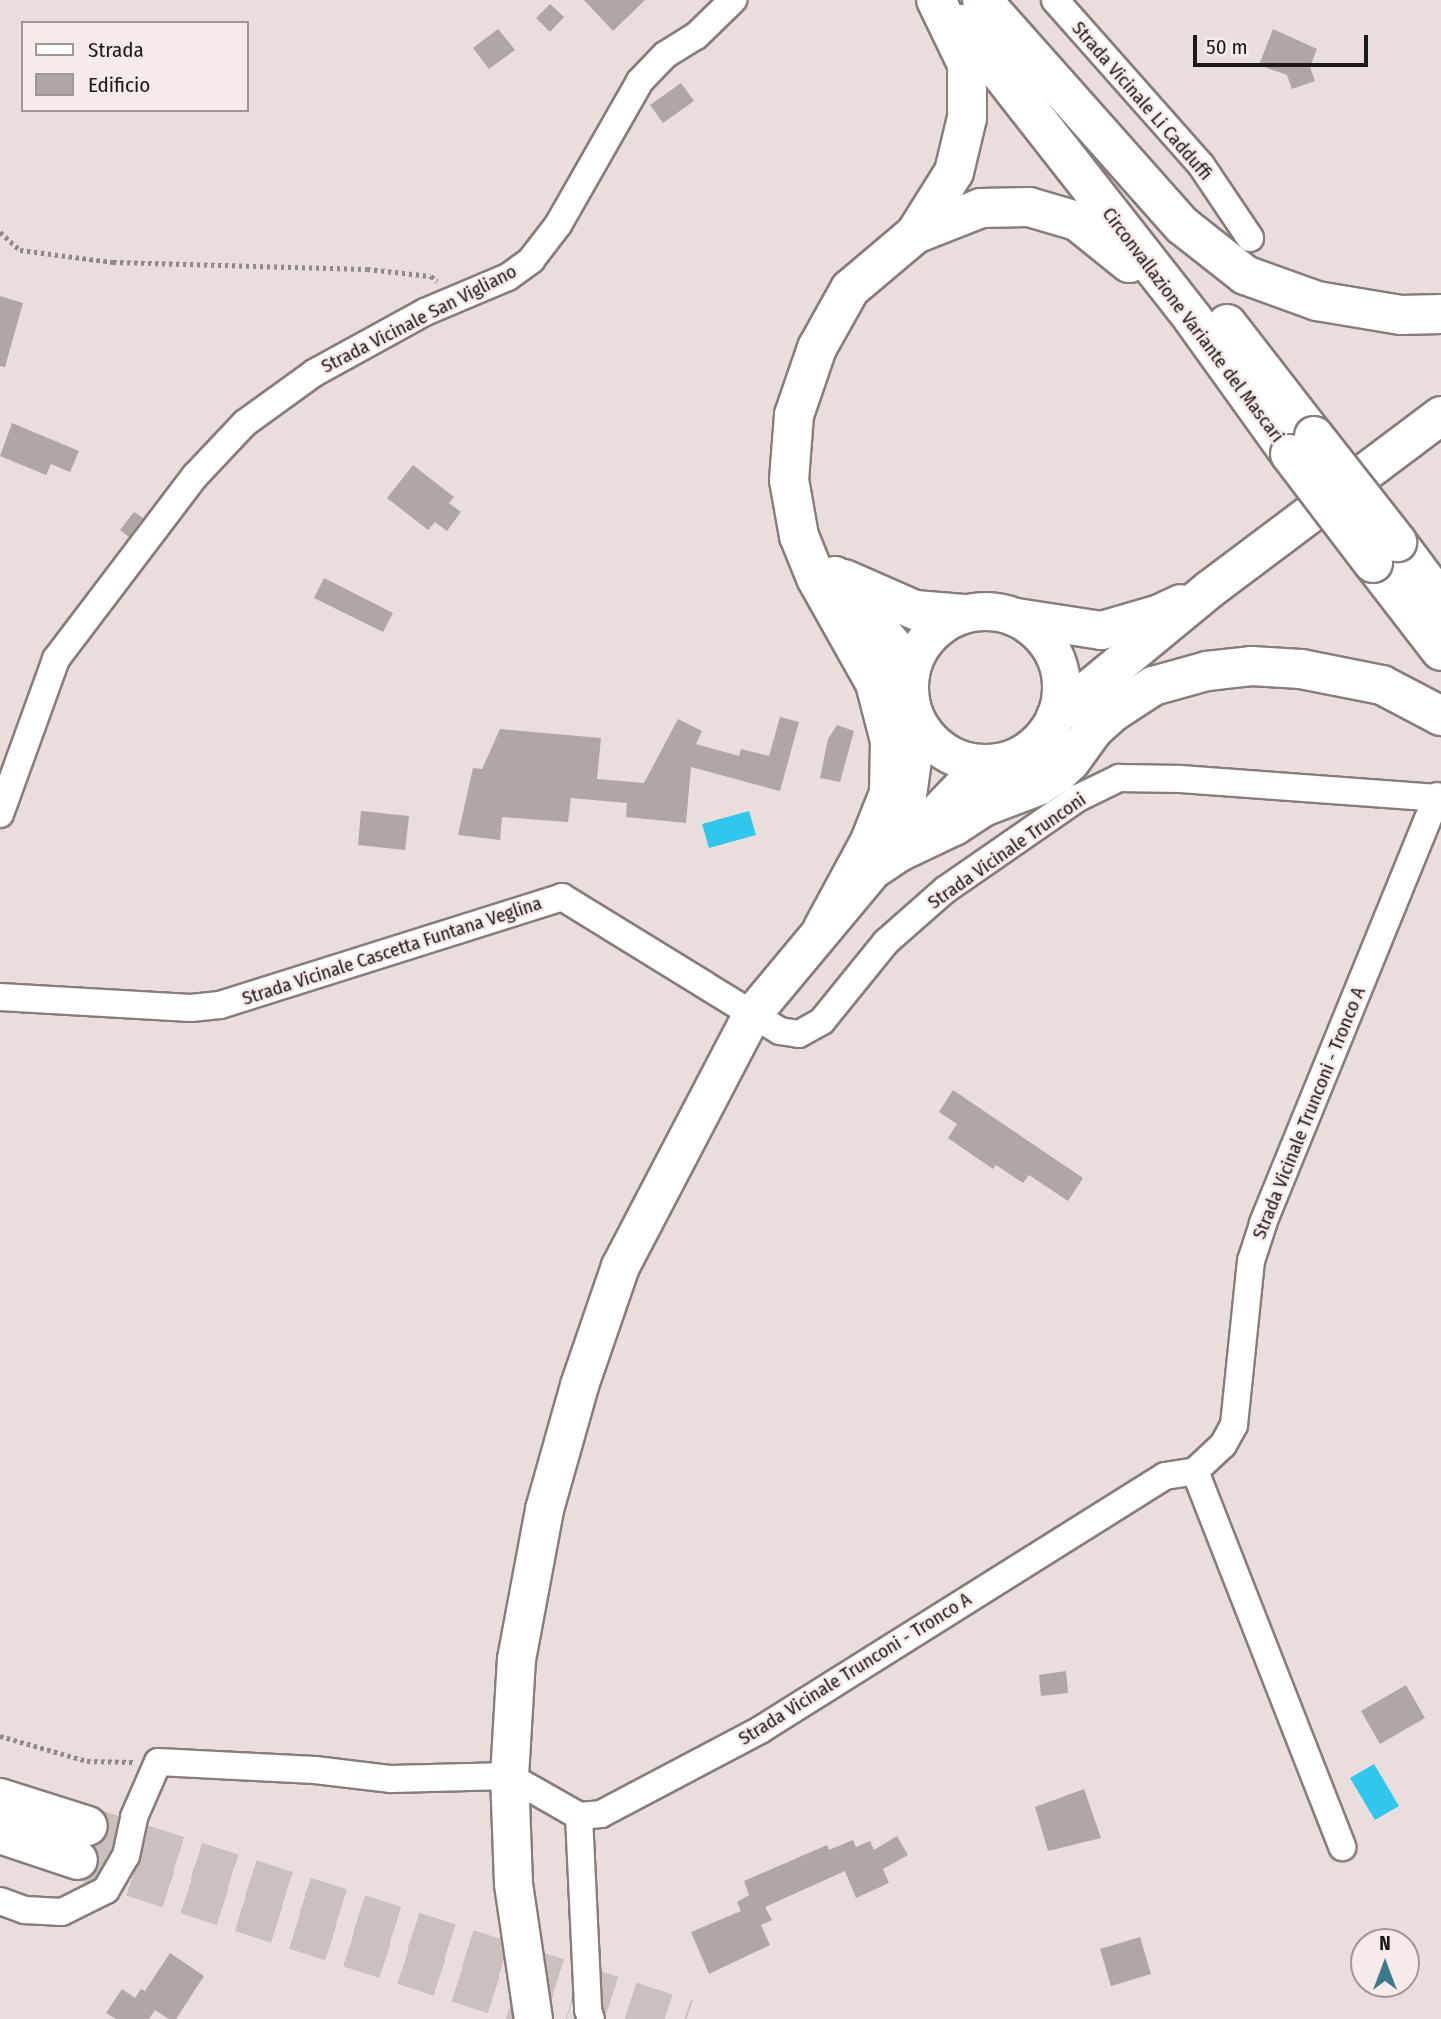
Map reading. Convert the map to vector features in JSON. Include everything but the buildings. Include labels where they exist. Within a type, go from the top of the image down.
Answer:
[{"type":"highway","points":[[823,928],[870,841],[889,793],[890,741],[875,683],[816,578],[799,536],[789,480],[794,415],[817,348],[850,289],[915,234],[954,172],[967,118],[967,64],[936,0]]},
{"type":"highway","name":"Circonvallazione Variante del Mascari","points":[[943,0],[1193,319],[1302,445]]},
{"type":"highway","points":[[980,0],[1182,226],[1245,275],[1317,301],[1401,315],[1441,314]]},
{"type":"highway","name":"Circonvallazione Variante del Mascari","points":[[980,0],[1302,445],[1385,553],[1441,651]]},
{"type":"highway","points":[[915,234],[981,208],[1029,207],[1077,221],[1193,319]]},
{"type":"highway","points":[[789,480],[831,571],[911,668]]},
{"type":"highway","points":[[1385,553],[1441,593]]},
{"type":"highway","name":"Circonvallazione Variante del Mascari","points":[[1385,553],[1441,601]]},
{"type":"highway","points":[[831,571],[859,588],[915,610],[964,614]]},
{"type":"highway","points":[[886,861],[954,826],[983,807],[1038,786],[1070,762],[1093,730],[1113,712],[1153,686],[1207,671],[1251,666],[1301,669],[1381,685],[1441,716]]},
{"type":"highway","points":[[0,1798],[83,1843],[0,1834]]},
{"type":"main road","points":[[533,2019],[513,1882],[509,1776],[516,1659],[530,1572],[544,1509],[579,1385],[620,1266],[752,1014],[823,928],[965,783],[997,762],[1032,747],[1055,716],[1209,589],[1441,415]]},
{"type":"main road","points":[[886,861],[906,802],[913,753],[914,714],[909,691],[911,668],[925,640],[949,620],[964,614],[996,611],[1101,630],[1159,613],[1209,589]]},
{"type":"main road","points":[[1012,616],[1041,635],[1058,665],[1060,700],[1055,716]]},
{"type":"main road","points":[[914,714],[929,739],[950,754],[967,761],[997,762]]},
{"type":"street","name":"Strada Vicinale San Vigliano","points":[[0,814],[56,659],[195,476],[245,424],[314,373],[457,297],[508,277],[531,260],[558,225],[640,81],[665,55],[696,36],[733,0]]},
{"type":"street","name":"Strada Vicinale Li Cadduffi","points":[[1055,0],[1201,165],[1250,238]]},
{"type":"street","name":"Strada Vicinale Trunconi","points":[[752,1014],[780,1031],[799,1034],[822,1021],[886,942],[945,890],[1078,798],[1119,778],[1180,779],[1439,797]]},
{"type":"street","name":"Strada Vicinale Trunconi - Tronco A","points":[[579,1815],[601,1814],[760,1730],[1166,1476],[1195,1471],[1223,1445],[1234,1425],[1251,1261],[1263,1223],[1439,797]]},
{"type":"street","name":"Strada Vicinale Cascetta Funtana Veglina","points":[[0,997],[191,1009],[220,1005],[562,897],[752,1014]]},
{"type":"street","points":[[1195,1471],[1342,1847]]},
{"type":"street","points":[[0,1901],[26,1910],[62,1912],[106,1890],[126,1856],[134,1817],[158,1762],[315,1770],[391,1779],[509,1776],[579,1815],[587,1985],[592,2019]]},
{"type":"path","points":[[0,232],[20,250],[113,262],[367,268],[431,276],[457,297]]},
{"type":"path","points":[[0,1736],[87,1761],[158,1762]]},
{"type":"water","points":[[749,811],[756,835],[709,848],[702,824]]},
{"type":"water","points":[[1374,1764],[1399,1806],[1375,1820],[1350,1778]]},
{"type":"tunnel","points":[[88,1826],[687,2019]]},
{"type":"tunnel","points":[[78,1860],[567,2019]]}]
